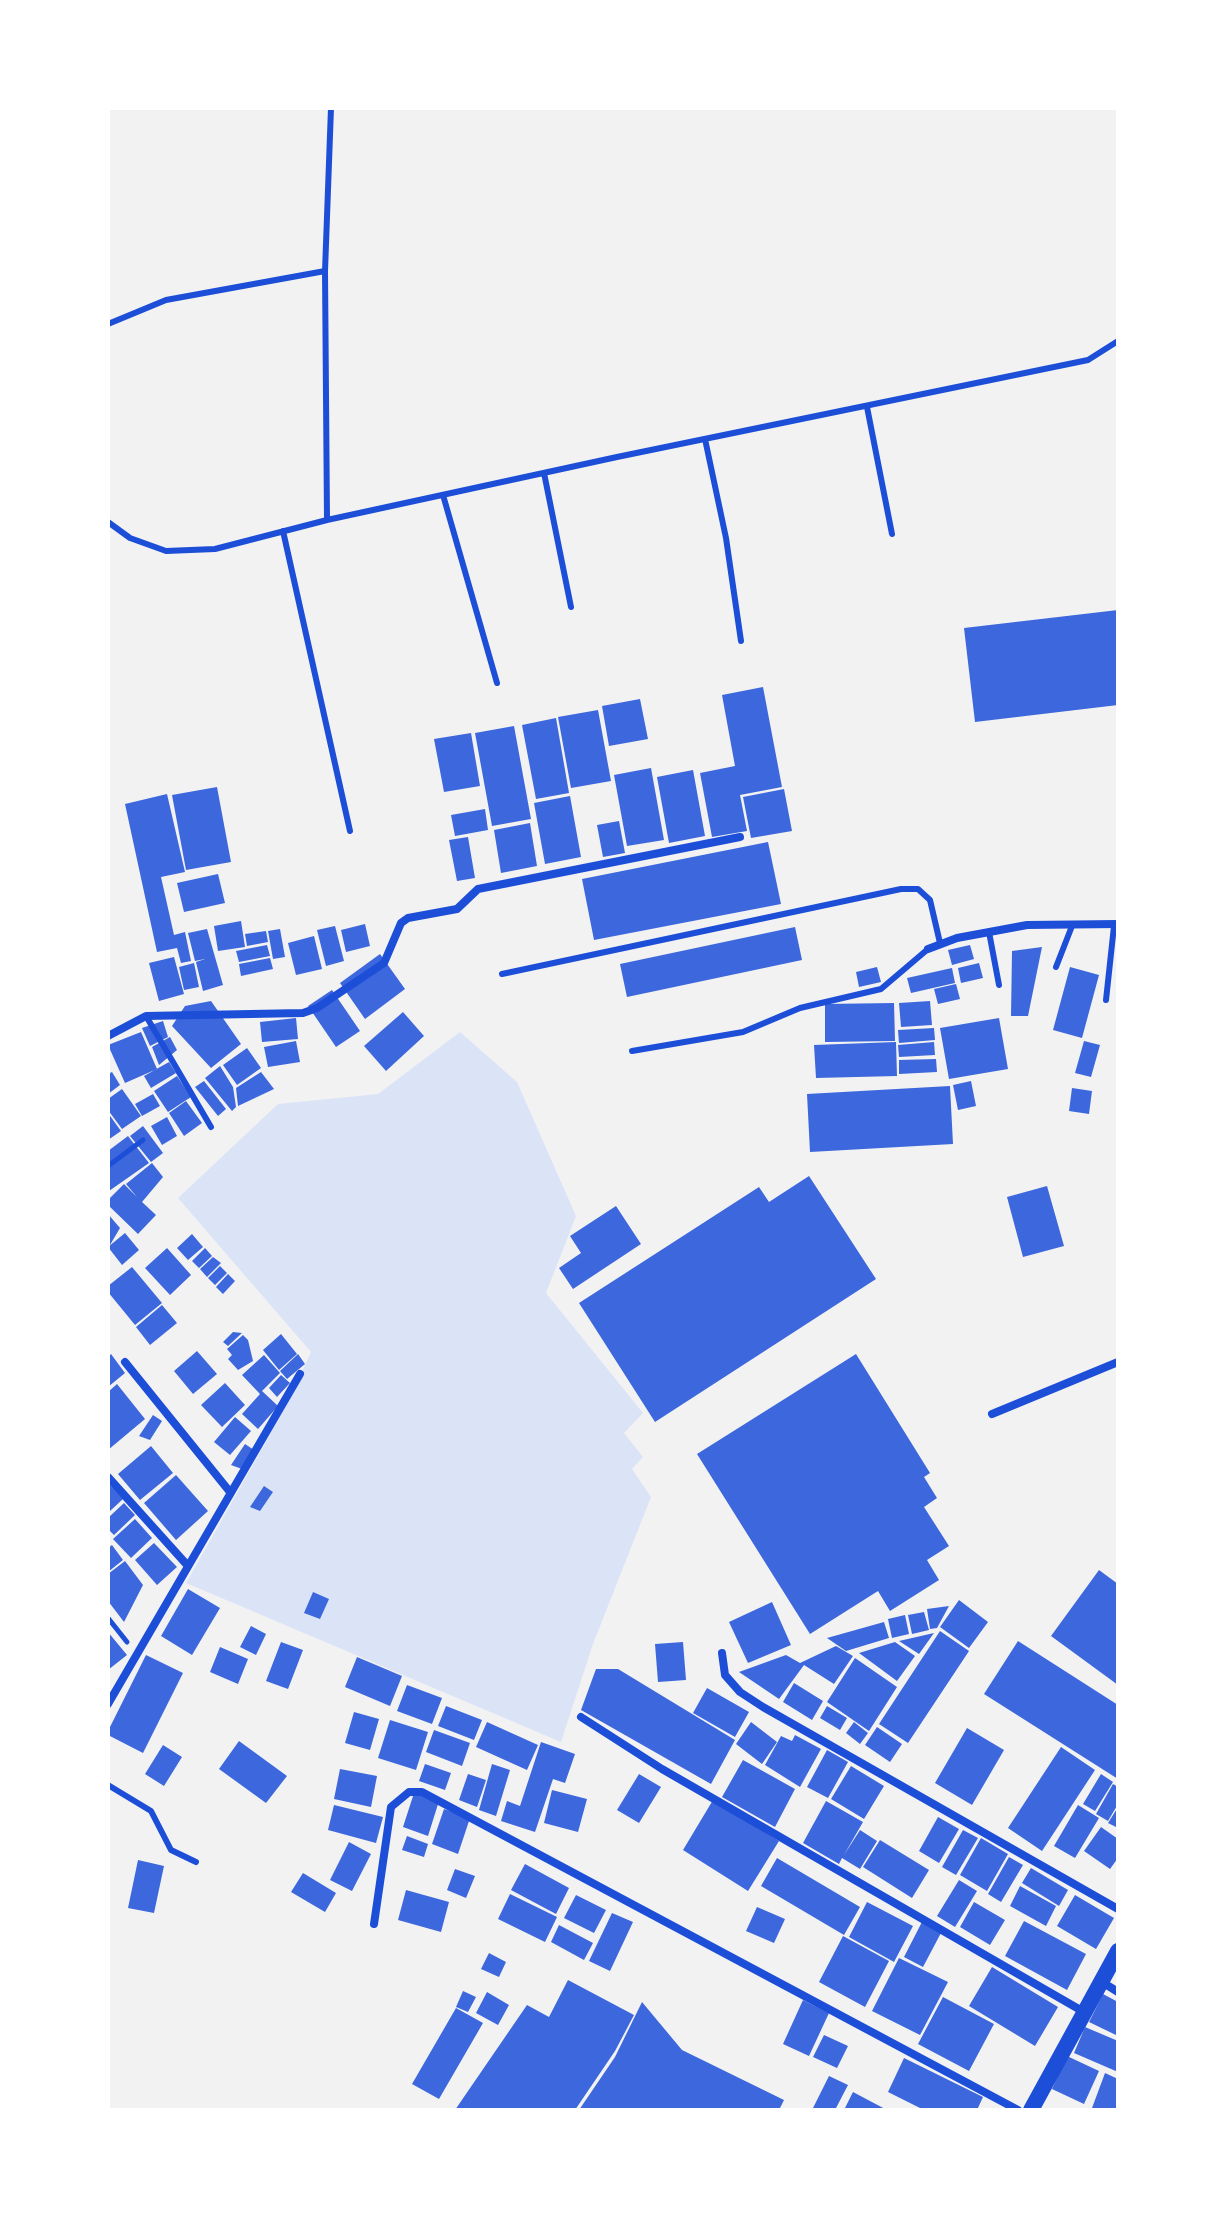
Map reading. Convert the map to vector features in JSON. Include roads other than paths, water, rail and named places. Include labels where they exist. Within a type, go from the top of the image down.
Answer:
[{"type":"main road","points":[[1031,2110],[1118,1951]]},
{"type":"street","points":[[108,1036],[146,1016],[303,1013],[317,1008],[384,963],[401,923],[408,918],[457,909],[478,889],[740,837]]},
{"type":"street","points":[[928,949],[940,943],[1027,925],[1116,925]]},
{"type":"street","points":[[125,1362],[230,1492]]},
{"type":"street","points":[[992,1414],[1118,1362]]},
{"type":"street","points":[[108,1704],[300,1374]]},
{"type":"street","points":[[108,1477],[188,1566]]},
{"type":"street","points":[[722,1653],[725,1675],[740,1692],[763,1707],[1118,1909]]},
{"type":"street","points":[[581,1717],[662,1769],[1084,2012]]},
{"type":"street","points":[[374,1924],[391,1807],[409,1792],[422,1792],[1018,2110]]},
{"type":"street","points":[[1102,1982],[1118,1992]]},
{"type":"lane","points":[[327,520],[325,271],[331,108]]},
{"type":"lane","points":[[108,324],[166,300],[325,271]]},
{"type":"lane","points":[[108,522],[118,531],[166,551],[215,549],[327,520],[544,473],[1088,360],[1118,341]]},
{"type":"lane","points":[[867,407],[892,534]]},
{"type":"lane","points":[[705,439],[726,538],[741,641]]},
{"type":"lane","points":[[544,473],[571,607]]},
{"type":"lane","points":[[443,495],[497,683]]},
{"type":"lane","points":[[108,534],[118,531]]},
{"type":"lane","points":[[283,531],[350,831]]},
{"type":"lane","points":[[502,974],[901,889],[918,889],[930,900],[940,943]]},
{"type":"lane","points":[[1106,1000],[1116,925]]},
{"type":"lane","points":[[1056,967],[1072,926]]},
{"type":"lane","points":[[989,932],[999,985]]},
{"type":"lane","points":[[632,1051],[743,1032],[800,1008],[881,989],[928,949]]},
{"type":"lane","points":[[146,1016],[211,1127]]},
{"type":"lane","points":[[108,1785],[151,1811],[171,1850],[196,1862]]}]
